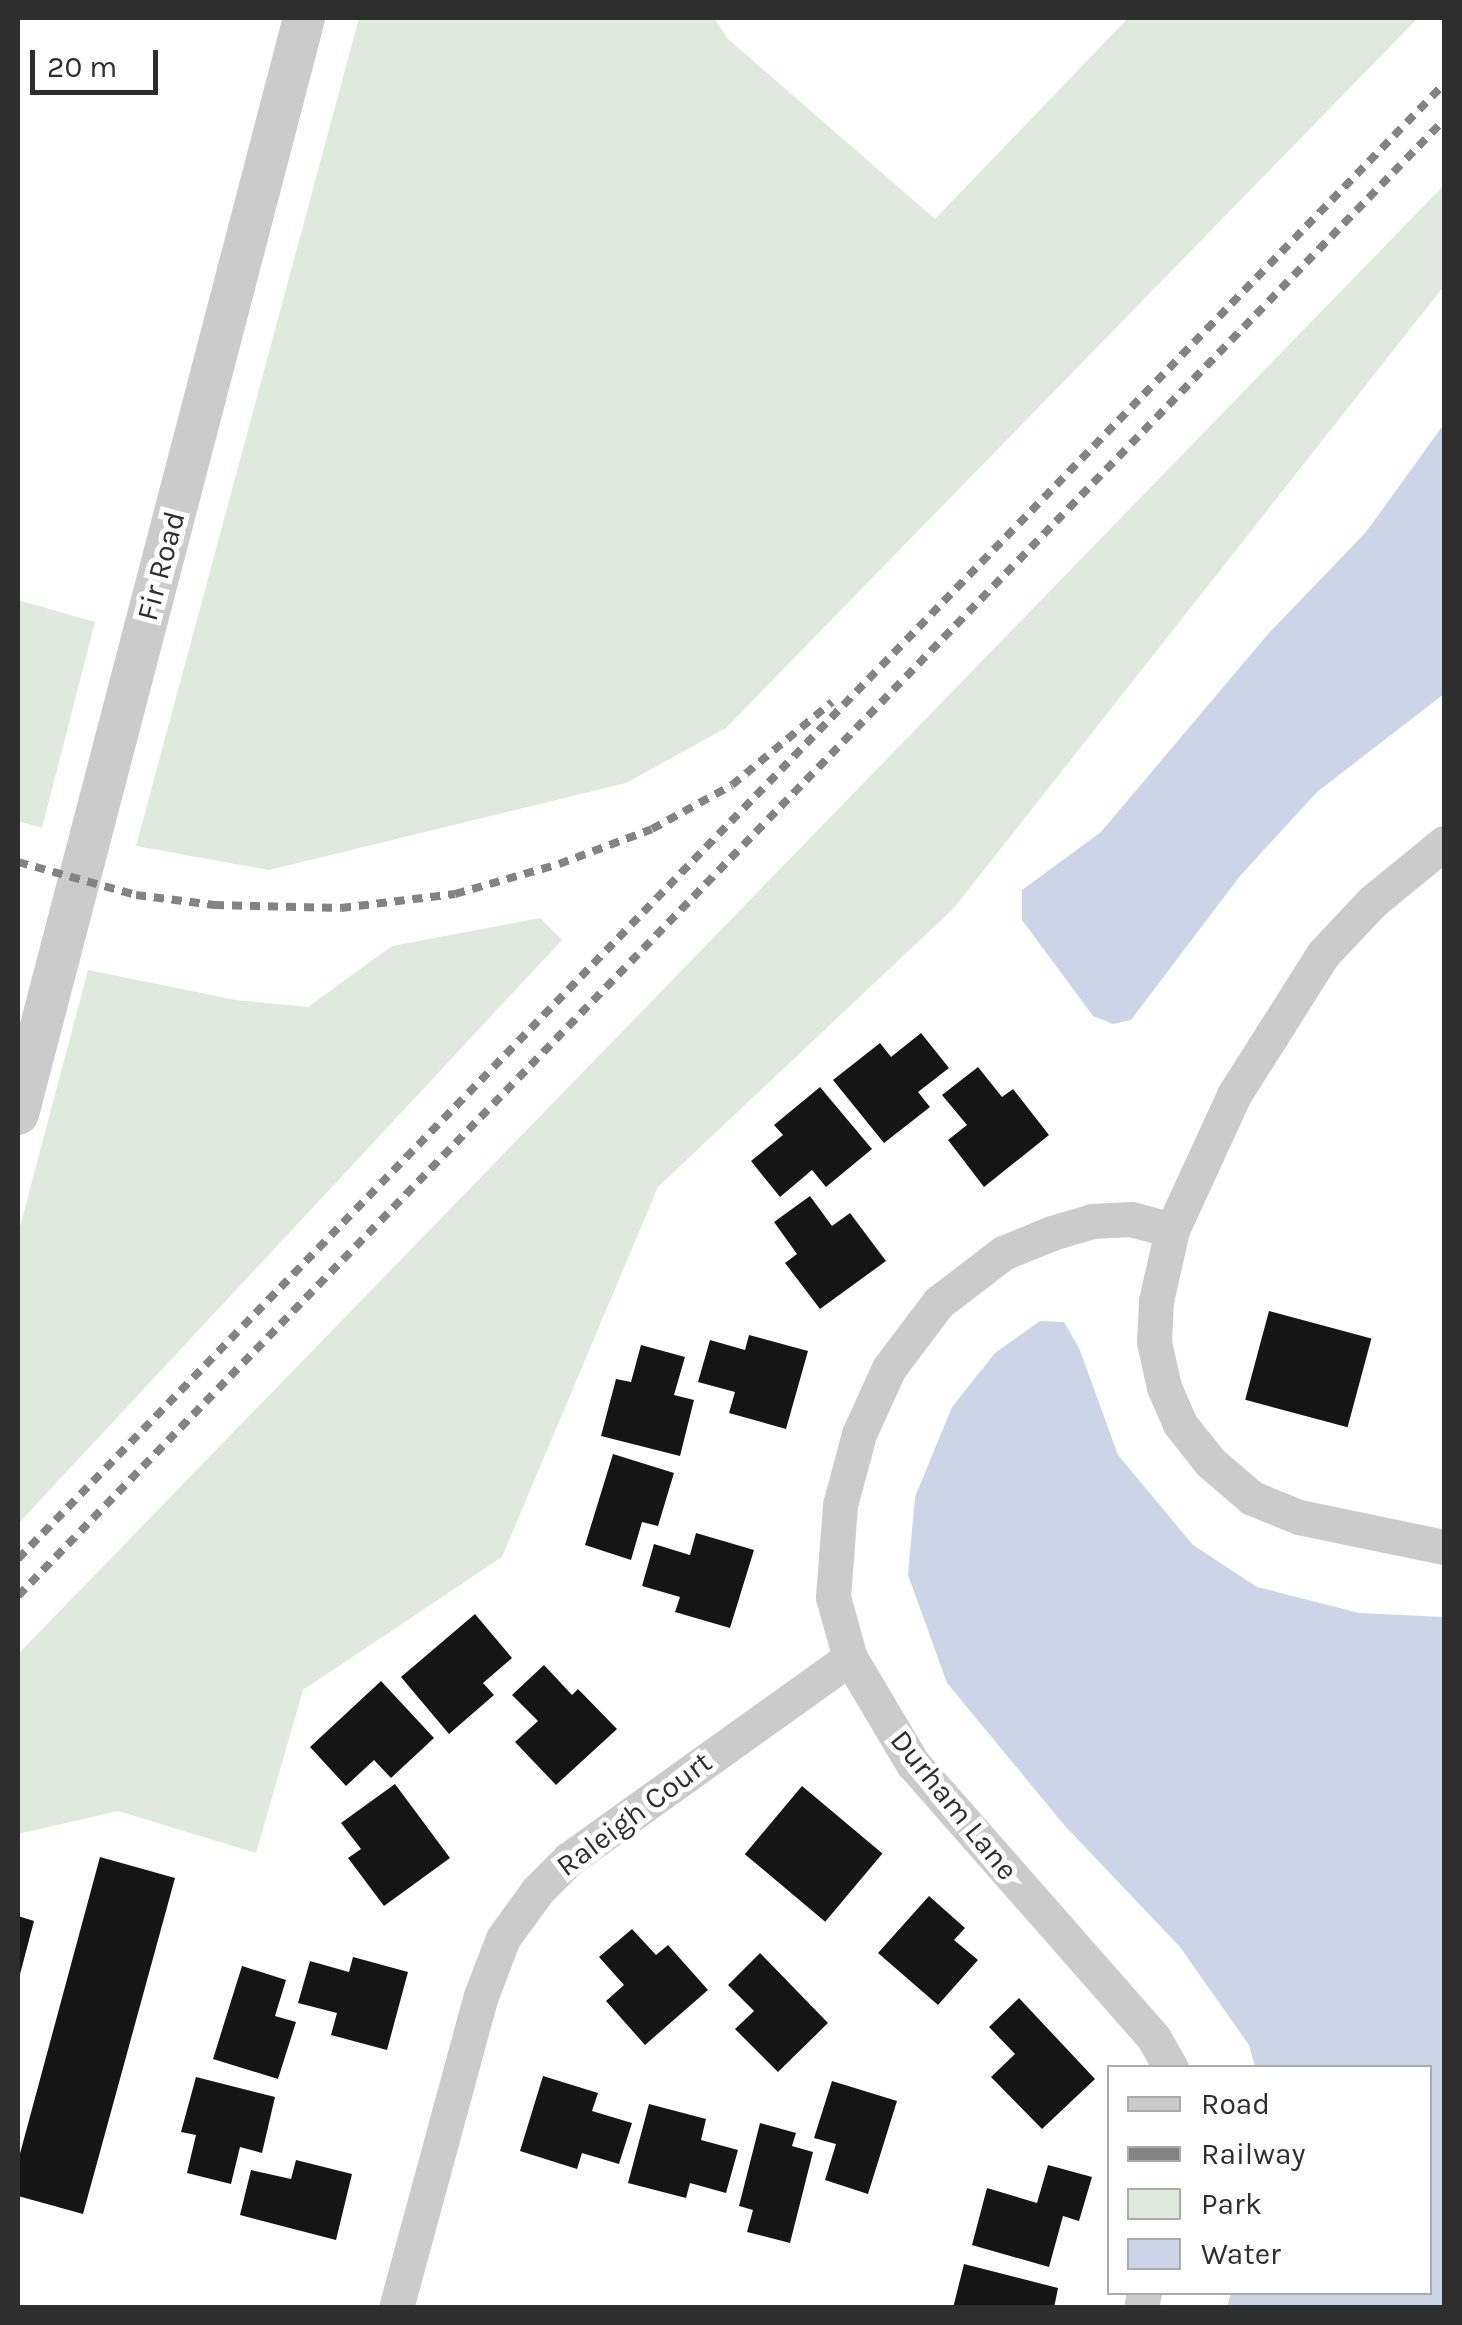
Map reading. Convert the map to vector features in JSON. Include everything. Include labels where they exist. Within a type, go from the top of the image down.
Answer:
[{"type":"street","name":"Fir Road","points":[[18,1114],[304,18]]},
{"type":"street","points":[[1444,842],[1372,902],[1323,954],[1234,1095],[1172,1230],[1156,1301],[1154,1342],[1164,1386],[1180,1424],[1210,1462],[1252,1498],[1299,1516],[1444,1546]]},
{"type":"street","name":"Durham Lane","points":[[1169,2065],[1154,2038],[913,1764],[850,1658],[834,1597],[840,1505],[859,1434],[890,1368],[939,1302],[1003,1253],[1066,1229],[1092,1221],[1131,1219],[1172,1230]]},
{"type":"street","name":"Raleigh Court","points":[[396,2308],[481,1996],[503,1938],[538,1890],[569,1858],[850,1658]]},
{"type":"green space","points":[[359,18],[714,18],[728,39],[935,219],[1128,18],[1418,18],[726,728],[626,783],[269,870],[136,846]]},
{"type":"green space","points":[[1444,185],[1444,286],[954,908],[658,1187],[502,1557],[303,1690],[256,1853],[118,1811],[18,1834],[18,1654]]},
{"type":"green space","points":[[18,600],[95,622],[42,828],[18,821]]},
{"type":"green space","points":[[540,918],[562,940],[18,1524],[18,1234],[88,970],[236,1000],[308,1007],[392,946]]},
{"type":"water","points":[[1444,424],[1444,694],[1317,792],[1240,876],[1131,1020],[1113,1024],[1093,1016],[1022,920],[1022,890],[1101,832],[1268,634],[1366,532]]},
{"type":"water","points":[[1040,1321],[1064,1322],[1079,1348],[1118,1455],[1193,1545],[1257,1587],[1359,1613],[1444,1617],[1444,2307],[1227,2307],[1230,2295],[1432,2295],[1432,2065],[1254,2065],[1249,2045],[1180,1947],[1065,1826],[947,1683],[908,1575],[915,1497],[952,1407],[995,1353]]},
{"type":"building","points":[[921,1033],[949,1068],[918,1092],[930,1107],[884,1143],[833,1080],[880,1043],[891,1057]]},
{"type":"building","points":[[978,1067],[1002,1097],[1013,1089],[1049,1135],[984,1187],[948,1140],[967,1125],[942,1095]]},
{"type":"building","points":[[820,1087],[872,1149],[826,1187],[812,1170],[780,1197],[751,1161],[783,1135],[774,1125]]},
{"type":"building","points":[[810,1196],[832,1226],[850,1213],[886,1261],[820,1309],[785,1263],[797,1254],[774,1222]]},
{"type":"building","points":[[1269,1311],[1371,1338],[1348,1427],[1245,1400]]},
{"type":"building","points":[[749,1335],[808,1351],[786,1429],[729,1413],[735,1392],[698,1382],[710,1340],[745,1350]]},
{"type":"building","points":[[641,1345],[685,1357],[674,1395],[694,1400],[680,1456],[601,1436],[616,1379],[631,1382]]},
{"type":"building","points":[[613,1454],[674,1473],[658,1526],[642,1522],[631,1560],[585,1545]]},
{"type":"building","points":[[696,1533],[754,1550],[730,1628],[675,1612],[680,1597],[642,1586],[654,1544],[690,1555]]},
{"type":"building","points":[[475,1614],[512,1658],[483,1683],[494,1695],[449,1734],[401,1677]]},
{"type":"building","points":[[544,1665],[572,1695],[578,1689],[617,1729],[556,1785],[515,1742],[538,1721],[512,1695]]},
{"type":"building","points":[[381,1681],[434,1738],[391,1778],[374,1760],[346,1786],[310,1747]]},
{"type":"building","points":[[395,1784],[450,1858],[384,1906],[348,1858],[361,1849],[341,1823]]},
{"type":"building","points":[[802,1786],[882,1853],[825,1922],[745,1854]]},
{"type":"building","points":[[100,1857],[175,1878],[83,2214],[18,2196],[18,2161]]},
{"type":"building","points":[[929,1896],[965,1928],[954,1940],[978,1960],[938,2005],[878,1953]]},
{"type":"building","points":[[18,1916],[34,1921],[19,1978],[18,1978]]},
{"type":"building","points":[[632,1929],[656,1955],[668,1945],[708,1990],[645,2045],[606,2001],[624,1985],[599,1957]]},
{"type":"building","points":[[760,1953],[828,2023],[778,2072],[735,2029],[754,2011],[728,1985]]},
{"type":"building","points":[[353,1957],[408,1972],[387,2050],[331,2035],[337,2013],[298,2003],[310,1961],[349,1972]]},
{"type":"building","points":[[242,1966],[286,1980],[275,2016],[296,2022],[278,2079],[213,2059]]},
{"type":"building","points":[[1019,1998],[1095,2079],[1042,2129],[991,2077],[1015,2054],[989,2027]]},
{"type":"building","points":[[543,2076],[598,2093],[592,2111],[632,2123],[619,2164],[582,2153],[577,2169],[520,2151]]},
{"type":"building","points":[[196,2077],[275,2097],[262,2153],[240,2147],[231,2184],[187,2173],[196,2135],[181,2132]]},
{"type":"building","points":[[832,2081],[897,2101],[868,2194],[825,2180],[836,2144],[814,2138]]},
{"type":"building","points":[[649,2104],[706,2119],[701,2140],[738,2150],[726,2193],[690,2183],[686,2198],[628,2183]]},
{"type":"building","points":[[760,2123],[796,2133],[792,2146],[813,2152],[790,2243],[747,2232],[753,2210],[739,2206]]},
{"type":"building","points":[[296,2160],[352,2174],[336,2240],[240,2215],[251,2170],[291,2179]]},
{"type":"building","points":[[1048,2165],[1092,2177],[1079,2221],[1063,2216],[1049,2267],[972,2245],[987,2188],[1037,2203]]},
{"type":"building","points":[[964,2264],[1058,2288],[1054,2308],[953,2308]]},
{"type":"railway","points":[[18,1559],[1444,84]]},
{"type":"railway","points":[[18,1596],[1444,120]]},
{"type":"railway","points":[[18,862],[136,895],[214,905],[341,908],[455,894],[559,864],[652,829],[732,785],[832,702]]}]
